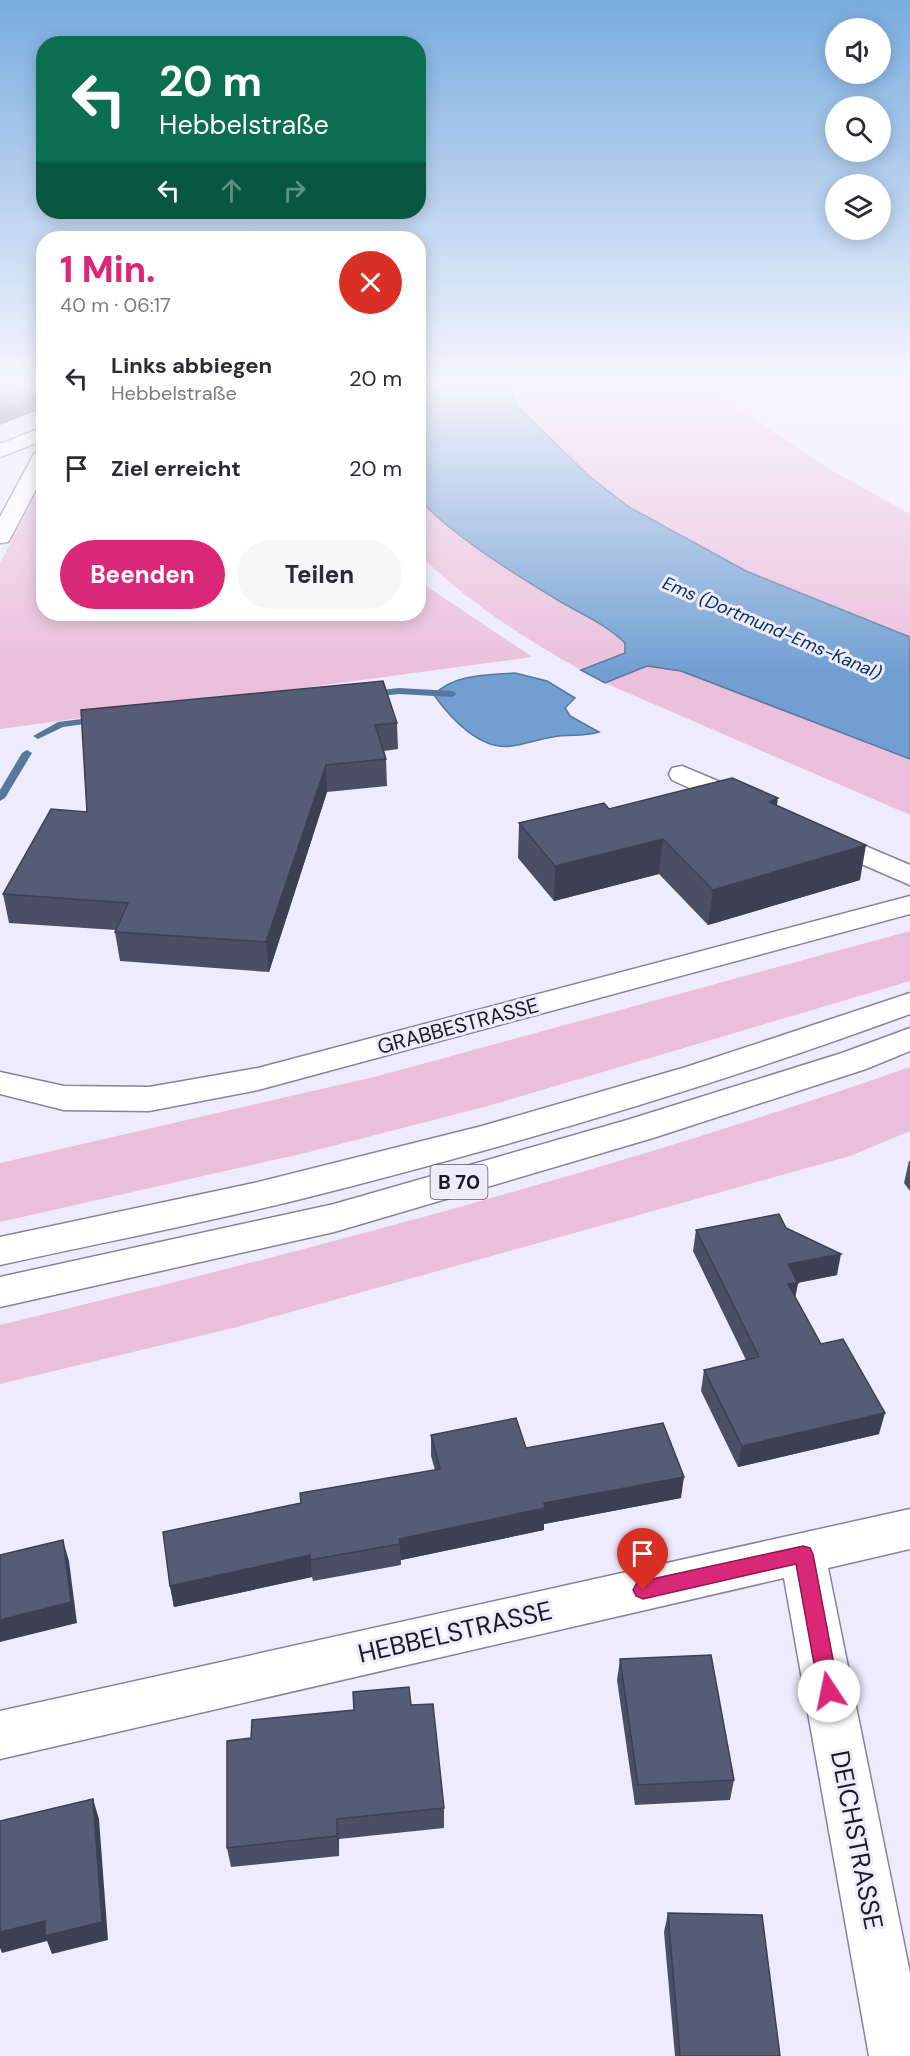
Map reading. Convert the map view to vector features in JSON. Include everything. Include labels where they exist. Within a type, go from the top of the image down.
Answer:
[{"type":"main road","points":[[0,537],[30,480]]},
{"type":"main road","points":[[682,774],[768,813]]},
{"type":"main road","points":[[801,827],[910,876]]},
{"type":"main road","name":"GRABBESTRASSE","points":[[0,1083],[64,1098],[149,1099],[258,1079],[910,905]]},
{"type":"main road","name":"B 70","points":[[0,1251],[337,1176],[613,1100],[830,1033],[910,1004]]},
{"type":"main road","name":"B 70","points":[[0,1292],[334,1218],[640,1129],[854,1061],[910,1039]]},
{"type":"main road","name":"HEBBELSTRASSE","points":[[0,1734],[910,1529]]},
{"type":"main road","name":"DEICHSTRASSE","points":[[803,1554],[898,2056]]},
{"type":"shaded area","points":[[594,480],[849,480],[910,514],[910,637],[746,571],[629,507]]},
{"type":"shaded area","points":[[36,494],[36,621],[426,621],[426,586],[532,657],[0,729],[0,563]]},
{"type":"shaded area","points":[[426,506],[448,526],[503,566],[609,630],[625,643],[625,653],[581,670],[516,631],[426,561]]},
{"type":"shaded area","points":[[647,666],[681,671],[910,759],[910,815],[605,683]]},
{"type":"shaded area","points":[[910,931],[910,981],[488,1106],[309,1152],[0,1222],[0,1163],[378,1076]]},
{"type":"shaded area","points":[[910,1067],[910,1131],[850,1156],[237,1327],[0,1384],[0,1325],[230,1268],[572,1175],[798,1105]]},
{"type":"water","name":"Ems (Dortmund-Ems-Kanal)","points":[[426,480],[594,480],[629,507],[746,571],[910,637],[910,759],[681,671],[647,666],[605,683],[581,670],[625,653],[625,643],[601,624],[503,566],[426,506]]},
{"type":"water","points":[[515,673],[547,681],[575,698],[565,708],[570,716],[599,732],[559,736],[512,746],[489,744],[458,723],[434,695],[442,688],[461,679]]},
{"type":"building","points":[[383,681],[397,723],[375,725],[386,759],[326,765],[266,942],[115,932],[128,903],[3,894],[51,809],[87,812],[81,710]]},
{"type":"building","points":[[732,778],[778,798],[769,802],[866,845],[713,890],[663,839],[555,866],[519,823],[604,803],[609,809]]},
{"type":"building","points":[[779,1214],[786,1228],[841,1254],[788,1264],[798,1283],[788,1284],[821,1344],[843,1339],[885,1413],[742,1446],[704,1370],[759,1357],[696,1230]]},
{"type":"building","points":[[516,1418],[526,1448],[663,1423],[684,1477],[544,1503],[545,1508],[399,1539],[400,1544],[310,1560],[310,1555],[170,1586],[163,1532],[301,1503],[300,1493],[440,1469],[431,1435]]},
{"type":"building","points":[[63,1540],[71,1602],[0,1620],[0,1555]]},
{"type":"building","points":[[711,1655],[734,1780],[638,1785],[620,1659]]},
{"type":"building","points":[[409,1687],[411,1705],[433,1704],[444,1808],[337,1819],[337,1836],[227,1848],[227,1741],[251,1738],[252,1720],[354,1710],[353,1692]]},
{"type":"building","points":[[93,1799],[102,1922],[45,1936],[45,1921],[0,1932],[0,1821]]},
{"type":"building","points":[[668,1913],[762,1915],[780,2056],[680,2056]]},
{"type":"waterway","points":[[371,694],[399,691],[452,694]]},
{"type":"waterway","points":[[38,736],[61,724],[97,720]]},
{"type":"waterway","points":[[0,798],[27,753]]},
{"type":"route","points":[[643,1590],[803,1554],[829,1691]]}]
